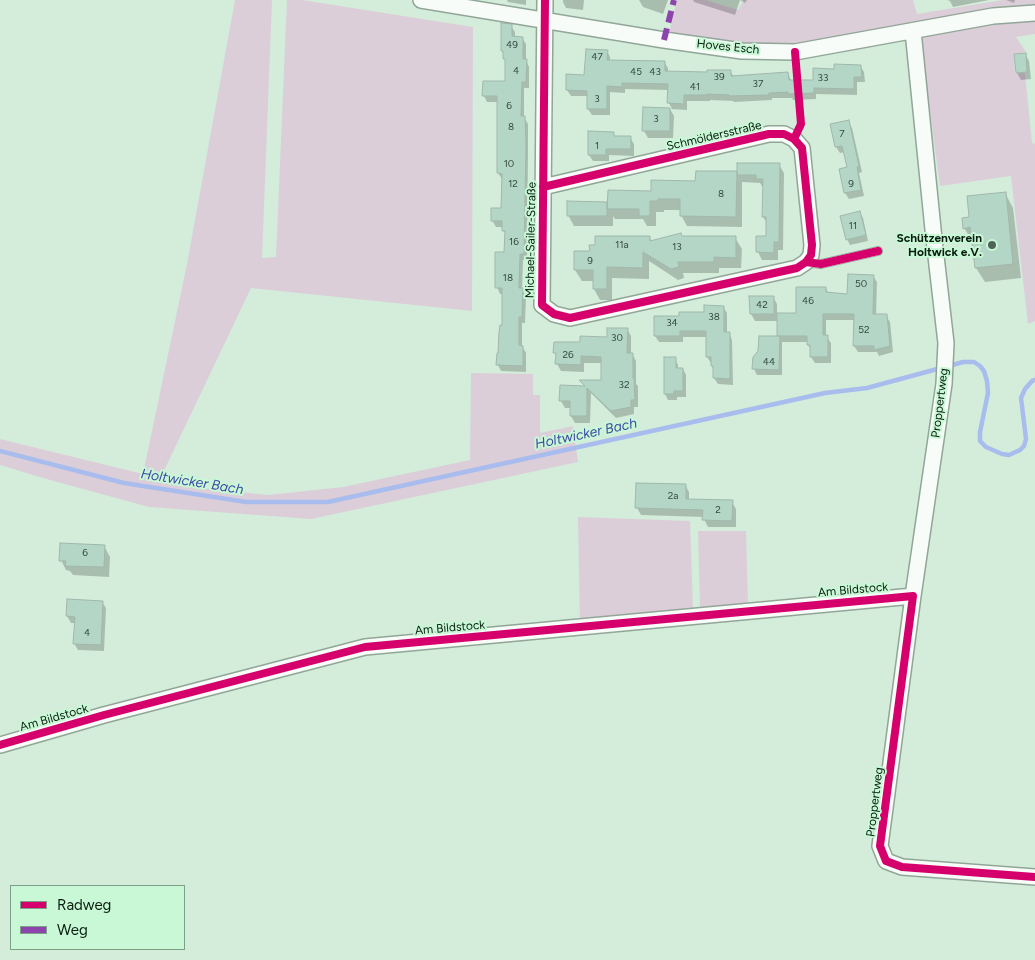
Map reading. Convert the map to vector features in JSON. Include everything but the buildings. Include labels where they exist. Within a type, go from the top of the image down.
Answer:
[{"type":"street","name":"Hoves Esch","points":[[421,0],[742,51],[795,52],[993,16],[1035,13]]},
{"type":"street","name":"Michael-Sailer-Straße","points":[[545,0],[542,306],[554,314],[570,318],[797,268],[806,262]]},
{"type":"street","name":"Proppertweg","points":[[913,31],[946,343],[944,384],[913,596],[880,846],[886,862],[902,867],[1035,877]]},
{"type":"street","name":"Schmöldersstraße","points":[[543,187],[769,134],[784,134],[794,139],[802,148],[812,245],[811,256],[806,262]]},
{"type":"street","name":"Am Bildstock","points":[[0,745],[366,647],[913,596]]},
{"type":"lane","points":[[806,262],[821,264],[878,251]]},
{"type":"shaded area","points":[[235,0],[272,0],[262,258],[276,257],[287,0],[302,0],[473,27],[472,311],[251,288],[160,479],[192,487],[268,495],[343,487],[470,460],[471,373],[533,374],[533,395],[540,395],[540,433],[573,426],[578,462],[311,519],[149,507],[0,465],[0,439],[143,474],[187,264]]},
{"type":"shaded area","points":[[677,0],[706,0],[738,10],[744,0],[913,0],[917,14],[1003,0],[1035,0],[1035,34],[1016,37],[1026,52],[1014,54],[1015,74],[1025,73],[1032,143],[1035,144],[1035,321],[1028,324],[1011,176],[940,186],[920,36],[859,50],[801,57],[743,59],[666,46]]},
{"type":"shaded area","points":[[578,517],[690,521],[693,609],[580,625]]},
{"type":"shaded area","points":[[698,531],[746,531],[748,605],[706,614],[700,607]]},
{"type":"waterway","name":"Holtwicker Bach","points":[[949,366],[963,362],[974,362],[984,371],[988,393],[980,441],[986,447],[1002,454],[1009,455],[1024,446],[1026,439],[1021,398],[1025,389],[1035,380]]},
{"type":"waterway","name":"Holtwicker Bach","points":[[0,451],[124,483],[246,502],[328,502],[825,393],[867,388],[941,368]]},
{"type":"marked path","points":[[664,40],[674,0]]},
{"type":"cycle path","points":[[543,187],[769,134],[784,134],[794,139],[802,148],[812,245],[811,255],[806,262],[797,268],[570,318],[554,314],[542,305],[545,0]]},
{"type":"cycle path","points":[[794,139],[801,124],[795,52]]},
{"type":"cycle path","points":[[806,262],[821,264],[878,251]]},
{"type":"cycle path","points":[[0,745],[104,715],[365,647],[913,596],[880,846],[886,861],[902,867],[1035,877]]},
{"type":"place","name":"Schützenverein Holtwick e.V.","points":[[992,245]]}]
